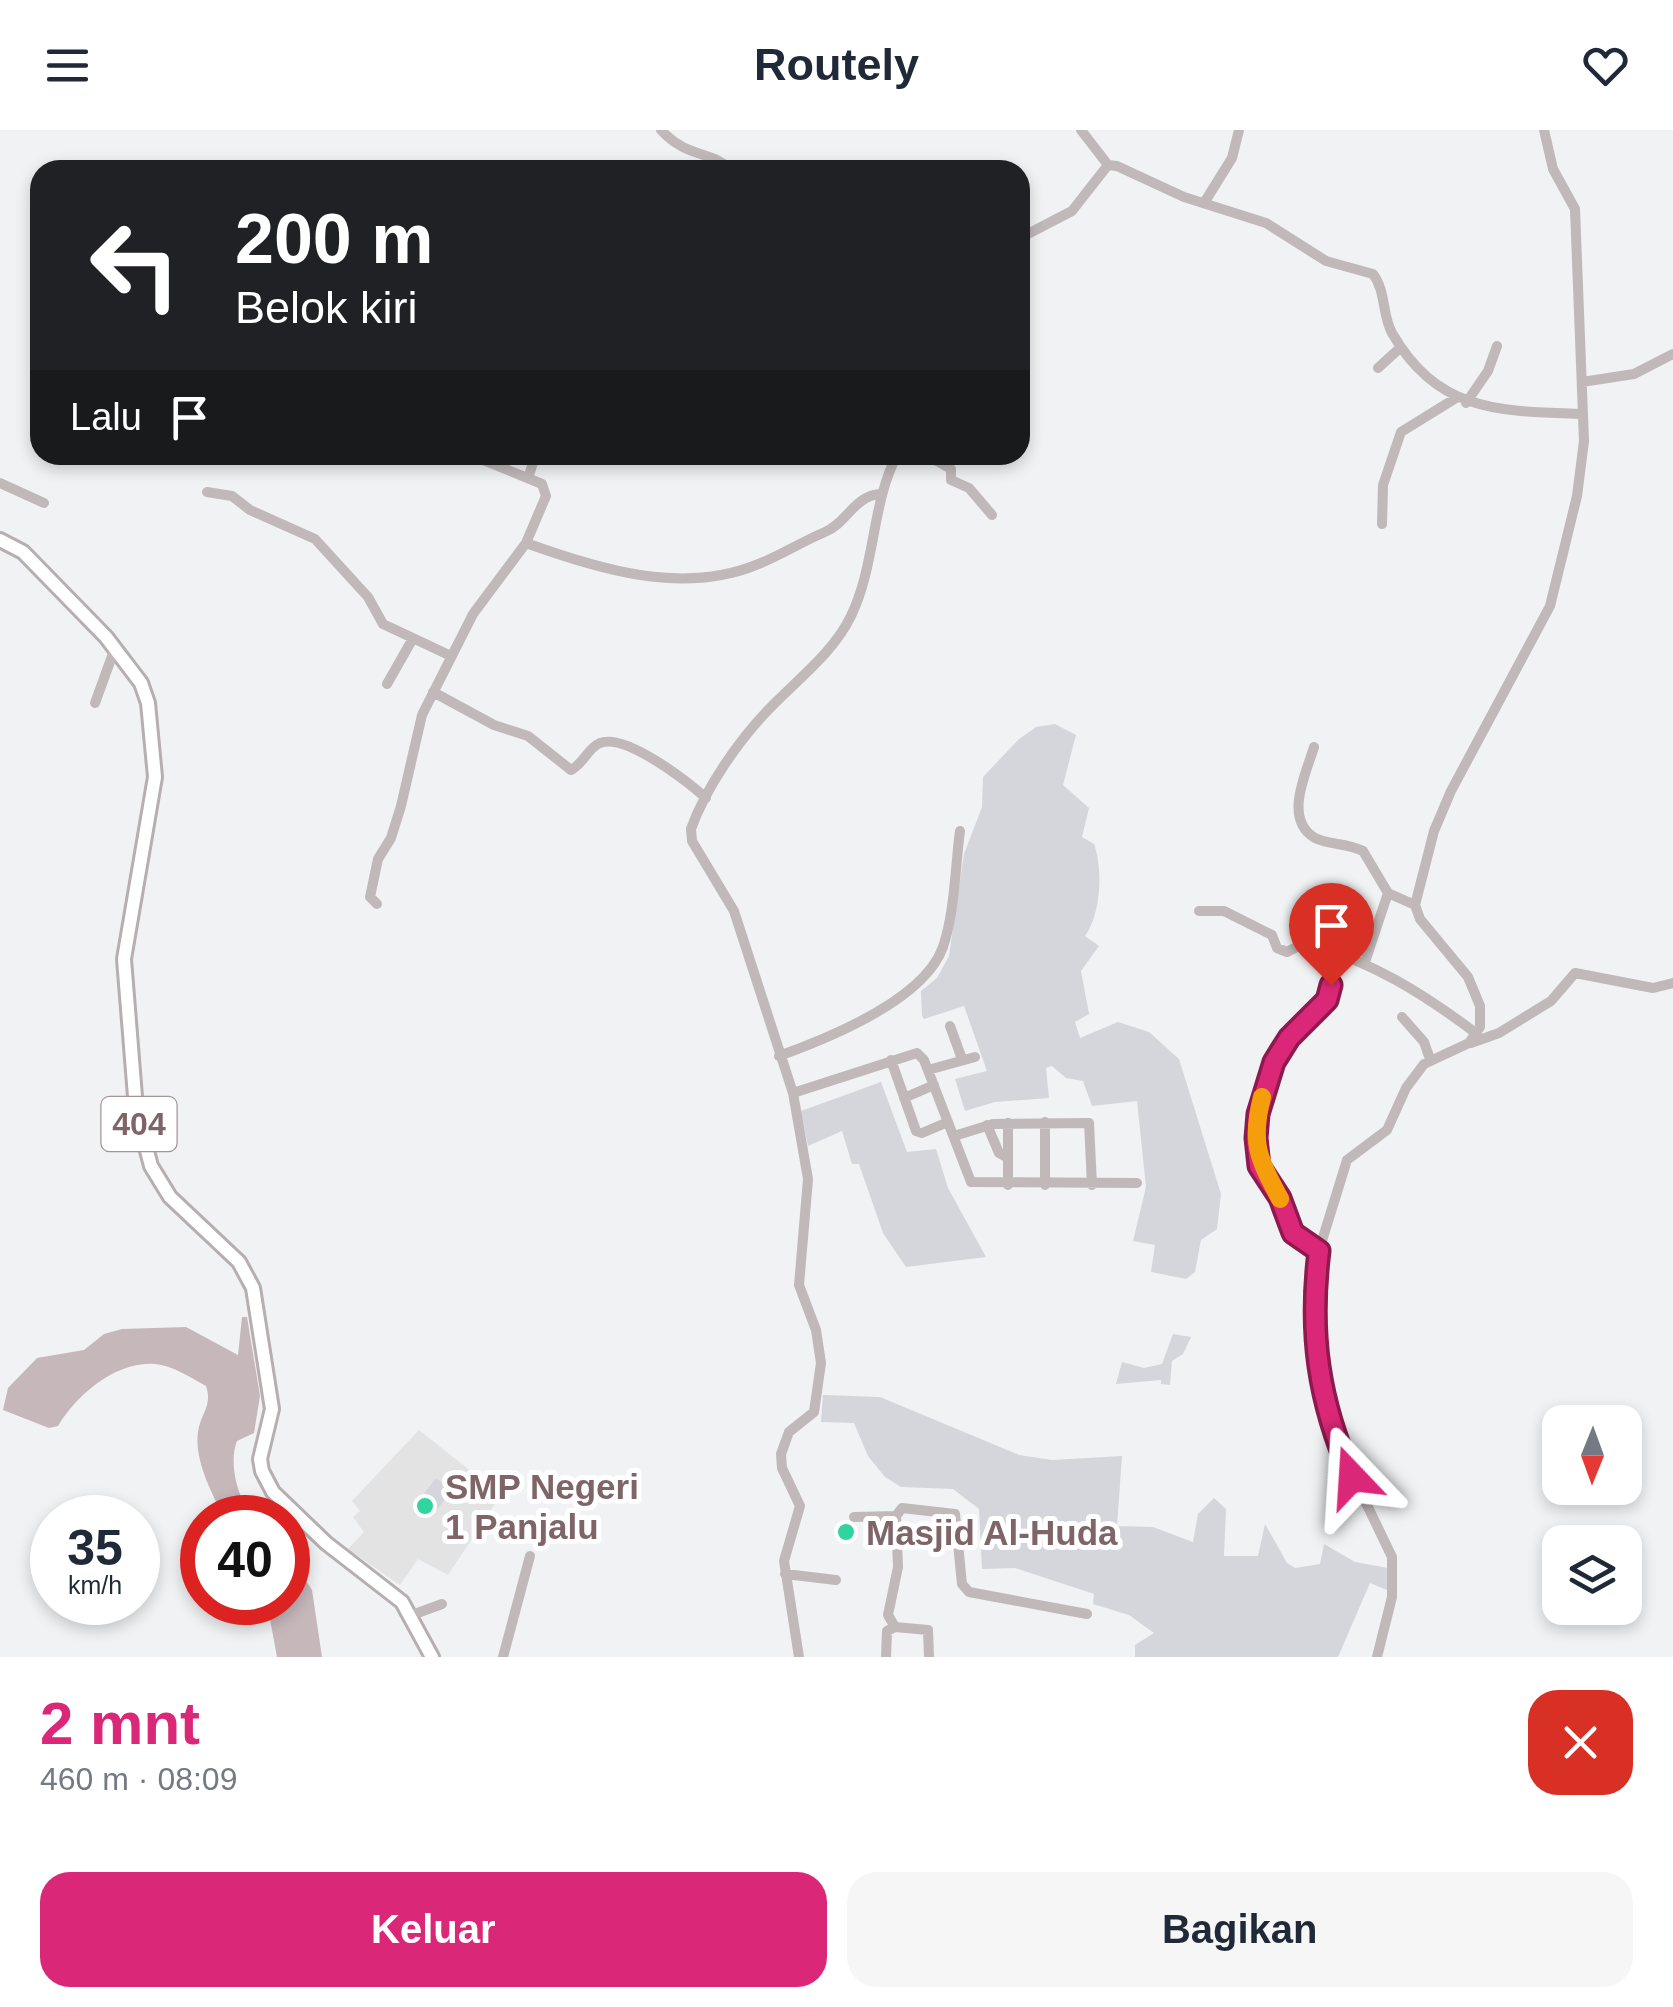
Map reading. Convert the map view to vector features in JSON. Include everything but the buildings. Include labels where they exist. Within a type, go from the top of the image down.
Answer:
[{"type":"main road","name":"404","points":[[0,540],[23,552],[115,648],[142,683],[153,745],[154,777],[124,959],[142,1139],[151,1166],[170,1197],[239,1262],[253,1288],[272,1409],[260,1459],[266,1482],[326,1543],[394,1594],[412,1615],[432,1657]]},
{"type":"street","points":[[661,130],[680,149],[716,160]]},
{"type":"street","points":[[1081,130],[1108,164],[1266,223],[1340,267],[1373,274],[1386,320],[1402,347],[1440,391],[1495,409],[1582,414]]},
{"type":"street","points":[[1204,203],[1232,158],[1239,130]]},
{"type":"street","points":[[1415,905],[1434,831],[1451,791],[1556,590],[1580,478],[1582,382],[1575,209],[1553,169],[1544,130]]},
{"type":"street","points":[[1030,233],[1072,211],[1108,164]]},
{"type":"street","points":[[1382,524],[1382,490],[1399,436],[1461,400],[1488,371],[1497,346]]},
{"type":"street","points":[[1378,368],[1402,347]]},
{"type":"street","points":[[1582,382],[1634,374],[1673,354]]},
{"type":"street","points":[[377,904],[370,897],[372,880],[393,830],[415,740],[433,692],[473,614],[526,543],[546,496],[544,487],[496,465]]},
{"type":"street","points":[[528,478],[532,465]]},
{"type":"street","points":[[799,1657],[785,1556],[800,1506],[782,1468],[782,1448],[789,1432],[814,1412],[822,1363],[816,1330],[799,1284],[808,1178],[793,1093],[752,958],[734,911],[692,841],[691,829],[748,733],[819,660],[850,616],[867,571],[880,494],[893,465]]},
{"type":"street","points":[[944,465],[951,469],[951,480],[969,488],[992,515]]},
{"type":"street","points":[[0,500],[2,483],[44,503]]},
{"type":"street","points":[[207,492],[232,496],[250,510],[316,539],[368,598],[382,624],[450,656]]},
{"type":"street","points":[[526,543],[592,565],[696,580],[764,561],[834,528],[866,496],[880,494]]},
{"type":"street","points":[[387,684],[412,640]]},
{"type":"street","points":[[95,703],[115,648]]},
{"type":"street","points":[[433,692],[494,725],[528,736],[571,770],[598,744],[609,742],[667,767],[706,798]]},
{"type":"street","points":[[1314,747],[1298,800],[1298,814],[1304,827],[1316,838],[1363,851],[1388,892],[1415,905],[1476,993],[1480,1019],[1473,1039]]},
{"type":"street","points":[[779,1056],[831,1036],[929,974],[945,939],[960,831]]},
{"type":"street","points":[[1364,962],[1388,892]]},
{"type":"street","points":[[1199,911],[1227,913],[1272,935],[1278,948],[1287,952],[1306,942],[1407,982],[1473,1039]]},
{"type":"street","points":[[1320,1248],[1296,1238],[1259,1166],[1258,1114],[1274,1062],[1289,1038],[1327,1000],[1339,954]]},
{"type":"street","points":[[1377,1657],[1392,1597],[1392,1557],[1345,1462],[1316,1360],[1312,1305],[1320,1248],[1347,1160],[1387,1130],[1406,1088],[1430,1059],[1473,1039],[1500,1033],[1551,1001],[1575,974],[1654,988],[1673,983]]},
{"type":"street","points":[[1402,1016],[1418,1034],[1430,1059]]},
{"type":"street","points":[[950,1026],[962,1059]]},
{"type":"street","points":[[793,1093],[917,1053],[928,1070],[968,1180],[1008,1185],[1137,1184]]},
{"type":"street","points":[[928,1070],[975,1057]]},
{"type":"street","points":[[891,1060],[919,1132],[948,1122]]},
{"type":"street","points":[[904,1098],[934,1085]]},
{"type":"street","points":[[1044,1122],[1045,1185]]},
{"type":"street","points":[[954,1136],[1008,1123],[1091,1125],[1092,1184]]},
{"type":"street","points":[[1008,1123],[1008,1185]]},
{"type":"street","points":[[986,1126],[999,1154],[1008,1158]]},
{"type":"street","points":[[895,1628],[888,1614],[898,1566],[896,1516],[902,1508],[956,1514],[962,1584],[970,1592],[1086,1614]]},
{"type":"street","points":[[854,1517],[896,1516]]},
{"type":"street","points":[[503,1657],[530,1556]]},
{"type":"street","points":[[786,1574],[836,1580]]},
{"type":"street","points":[[412,1615],[442,1604]]},
{"type":"street","points":[[886,1657],[886,1632],[895,1628],[928,1630],[929,1657]]},
{"type":"shaded area","points":[[1055,724],[1076,735],[1063,785],[1089,808],[1082,837],[1094,844],[1099,866],[1097,904],[1085,936],[1099,946],[1081,971],[1089,1014],[1075,1022],[1080,1038],[1118,1022],[1149,1032],[1179,1059],[1221,1194],[1217,1229],[1201,1240],[1195,1272],[1186,1279],[1151,1272],[1155,1245],[1133,1241],[1146,1187],[1137,1101],[1092,1106],[1083,1081],[1066,1078],[1052,1066],[1046,1068],[1049,1098],[995,1102],[965,1111],[955,1079],[987,1071],[964,1006],[924,1019],[922,1016],[921,991],[937,978],[949,956],[964,854],[982,807],[983,777],[1019,739],[1036,727]]},
{"type":"shaded area","points":[[881,1082],[907,1152],[936,1149],[948,1188],[986,1257],[906,1267],[883,1233],[859,1164],[852,1164],[842,1131],[808,1146],[801,1111]]},
{"type":"shaded area","points":[[242,1317],[247,1317],[260,1396],[254,1433],[237,1441],[234,1450],[240,1495],[214,1495],[197,1443],[208,1399],[206,1386],[175,1369],[140,1365],[111,1374],[86,1392],[58,1426],[49,1428],[3,1410],[8,1388],[37,1358],[84,1350],[104,1334],[122,1329],[186,1327],[238,1355]]},
{"type":"shaded area","points":[[1173,1334],[1191,1337],[1183,1354],[1172,1361],[1170,1385],[1161,1384],[1161,1380],[1116,1384],[1122,1362],[1144,1368],[1162,1364]]},
{"type":"shaded area","points":[[823,1395],[880,1397],[1019,1455],[1052,1460],[1122,1456],[1117,1526],[1153,1527],[1193,1542],[1198,1514],[1214,1498],[1226,1509],[1224,1556],[1258,1556],[1265,1524],[1287,1563],[1295,1568],[1320,1564],[1324,1544],[1355,1562],[1388,1568],[1387,1590],[1370,1583],[1338,1657],[1135,1657],[1135,1645],[1154,1633],[1129,1615],[1093,1604],[1094,1594],[1015,1568],[982,1569],[979,1509],[953,1489],[901,1487],[885,1477],[868,1456],[854,1423],[821,1422]]},
{"type":"shaded area","name":"SMP Negeri 1 Panjalu","points":[[419,1430],[501,1495],[448,1575],[418,1559],[400,1585],[348,1549],[364,1532],[353,1517],[360,1511],[352,1501]]},
{"type":"shaded area","points":[[436,1478],[452,1490],[432,1516],[416,1504]]},
{"type":"shaded area","points":[[310,1587],[322,1657],[277,1657],[271,1625],[310,1625]]},
{"type":"slow traffic","points":[[1262,1097],[1256,1152],[1280,1199]]},
{"type":"place","name":"SMP Negeri 1 Panjalu","points":[[425,1506]]},
{"type":"place","name":"Masjid Al-Huda","points":[[846,1532]]},
{"type":"route","points":[[1331,985],[1327,1000],[1289,1038],[1274,1062],[1258,1114],[1256,1152],[1259,1166],[1280,1198],[1296,1238],[1319,1251],[1312,1305],[1313,1343],[1331,1420],[1352,1477]]}]
